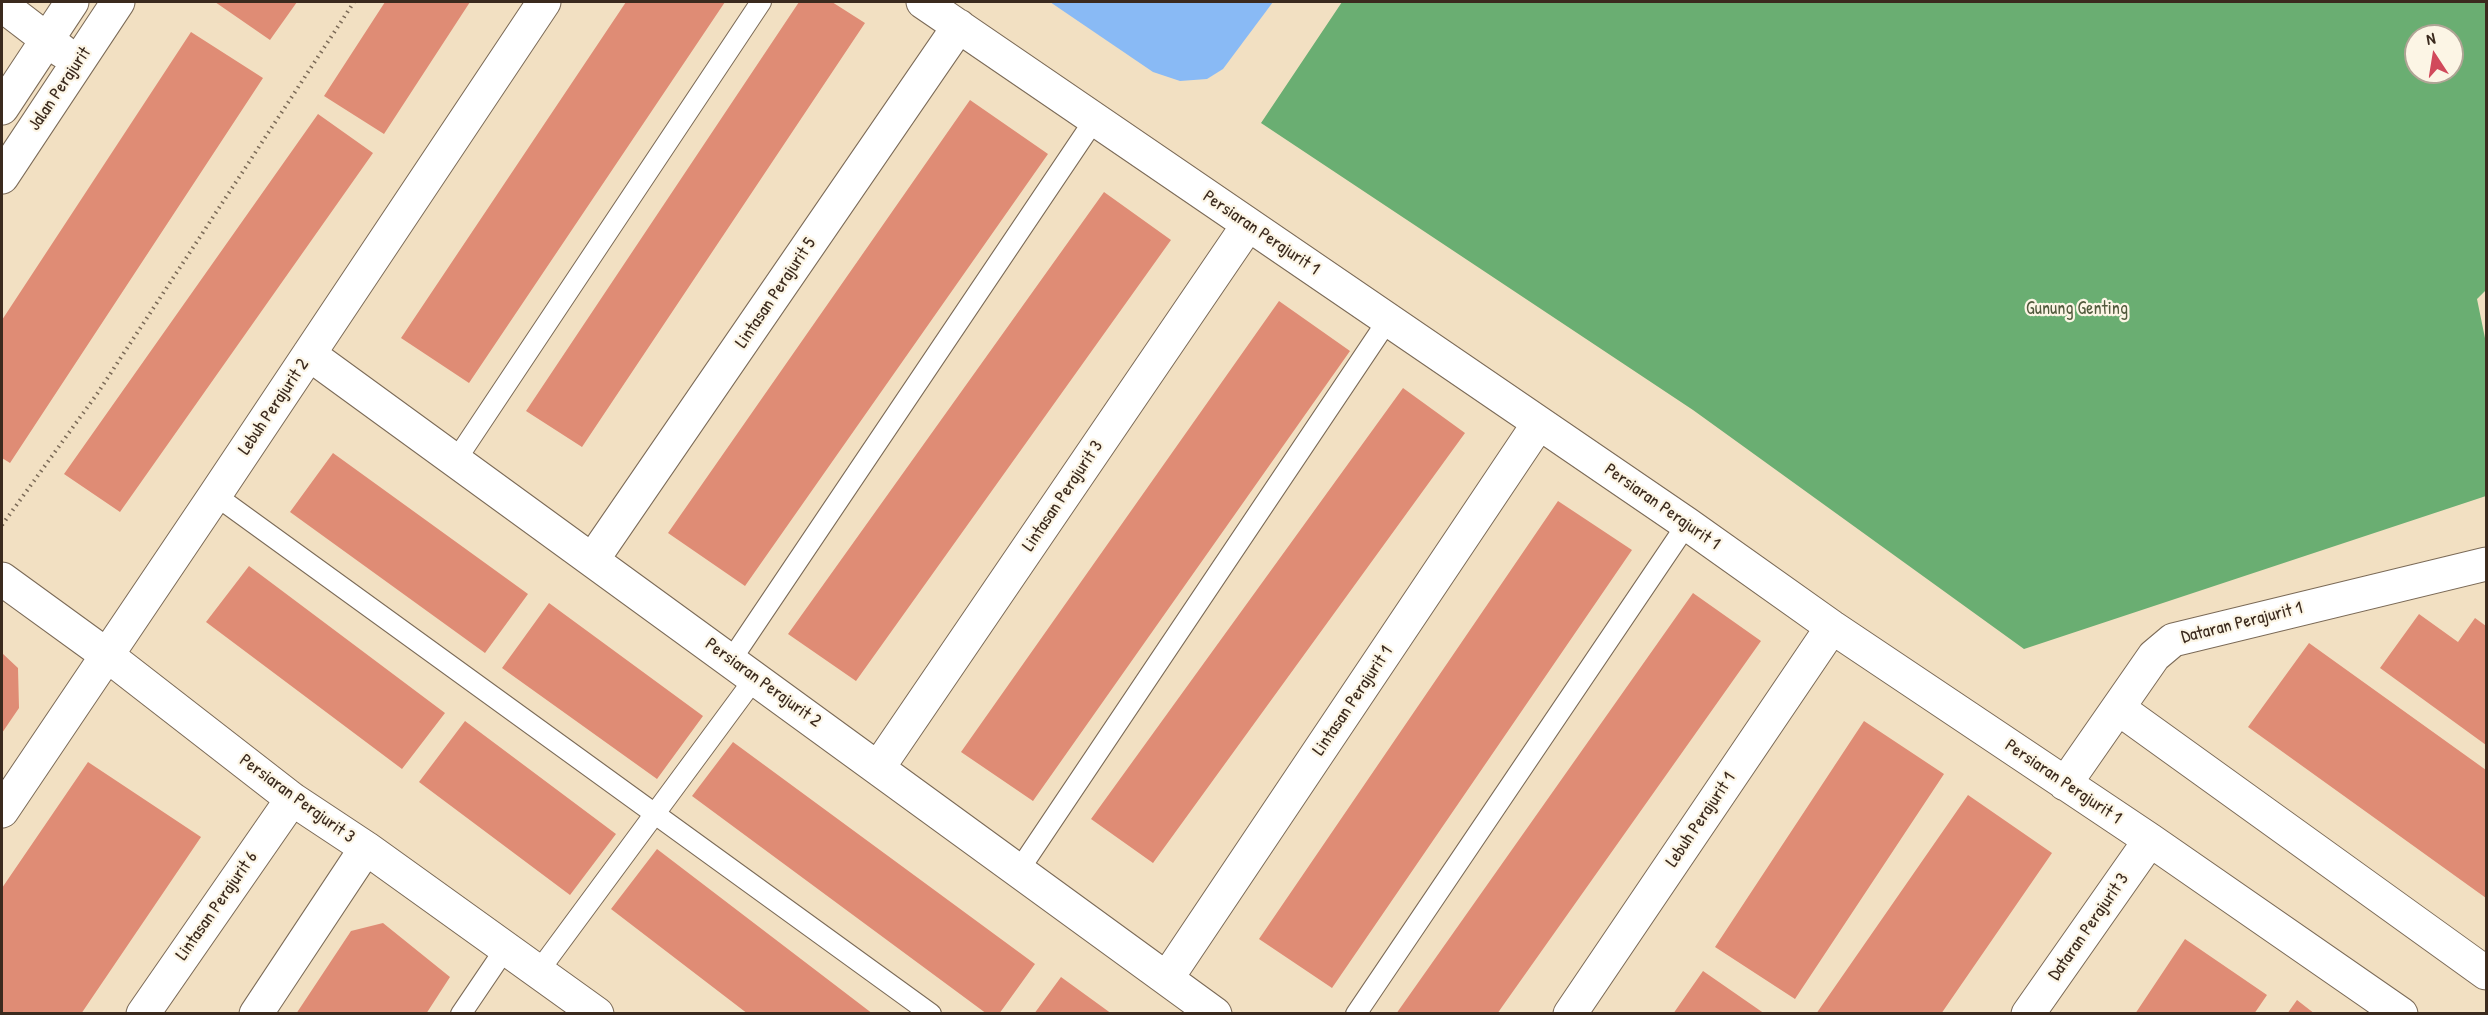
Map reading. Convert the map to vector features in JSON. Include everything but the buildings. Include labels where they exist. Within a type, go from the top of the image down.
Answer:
[{"type":"street","points":[[2,108],[72,2]]},
{"type":"street","name":"Jalan Perajurit","points":[[2,177],[118,2]]},
{"type":"street","name":"Lebuh Perajurit 2","points":[[2,811],[544,2]]},
{"type":"street","name":"Persiaran Perajurit 1","points":[[923,2],[1687,524],[1832,627],[2150,840],[2401,1014]]},
{"type":"street","points":[[2,5],[78,62]]},
{"type":"street","name":"Lintasan Perajurit 5","points":[[593,560],[959,26]]},
{"type":"street","name":"Lintasan Perajurit 3","points":[[878,768],[1248,225]]},
{"type":"street","name":"Persiaran Perajurit 2","points":[[309,354],[1215,1014]]},
{"type":"street","name":"Lintasan Perajurit 1","points":[[1167,978],[1539,423]]},
{"type":"street","name":"Dataran Perajurit 1","points":[[2065,784],[2159,650],[2181,637],[2487,564]]},
{"type":"street","name":"Persiaran Perajurit 3","points":[[2,579],[108,656],[292,799],[366,848],[597,1014]]},
{"type":"street","name":"Lebuh Perajurit 1","points":[[1570,1014],[1832,627]]},
{"type":"street","points":[[2118,708],[2487,973]]},
{"type":"street","name":"Lintasan Perajurit 6","points":[[143,1014],[292,799]]},
{"type":"street","name":"Dataran Perajurit 3","points":[[2028,1014],[2150,840]]},
{"type":"street","points":[[256,1014],[366,848]]},
{"type":"lane","points":[[456,460],[761,2]]},
{"type":"lane","points":[[538,972],[654,815],[743,669],[1095,119]]},
{"type":"lane","points":[[1019,870],[1388,320]]},
{"type":"lane","points":[[215,495],[930,1014]]},
{"type":"lane","points":[[1356,1014],[1687,524]]},
{"type":"lane","points":[[461,1014],[505,949]]},
{"type":"path","points":[[2,525],[97,394],[354,2]]},
{"type":"green space","name":"Gunung Genting","points":[[1342,2],[2486,2],[2486,290],[2477,299],[2486,343],[2486,496],[2024,649],[1693,410],[1261,123]]},
{"type":"water","points":[[1050,2],[1273,2],[1223,69],[1207,79],[1180,81],[1153,72]]}]
